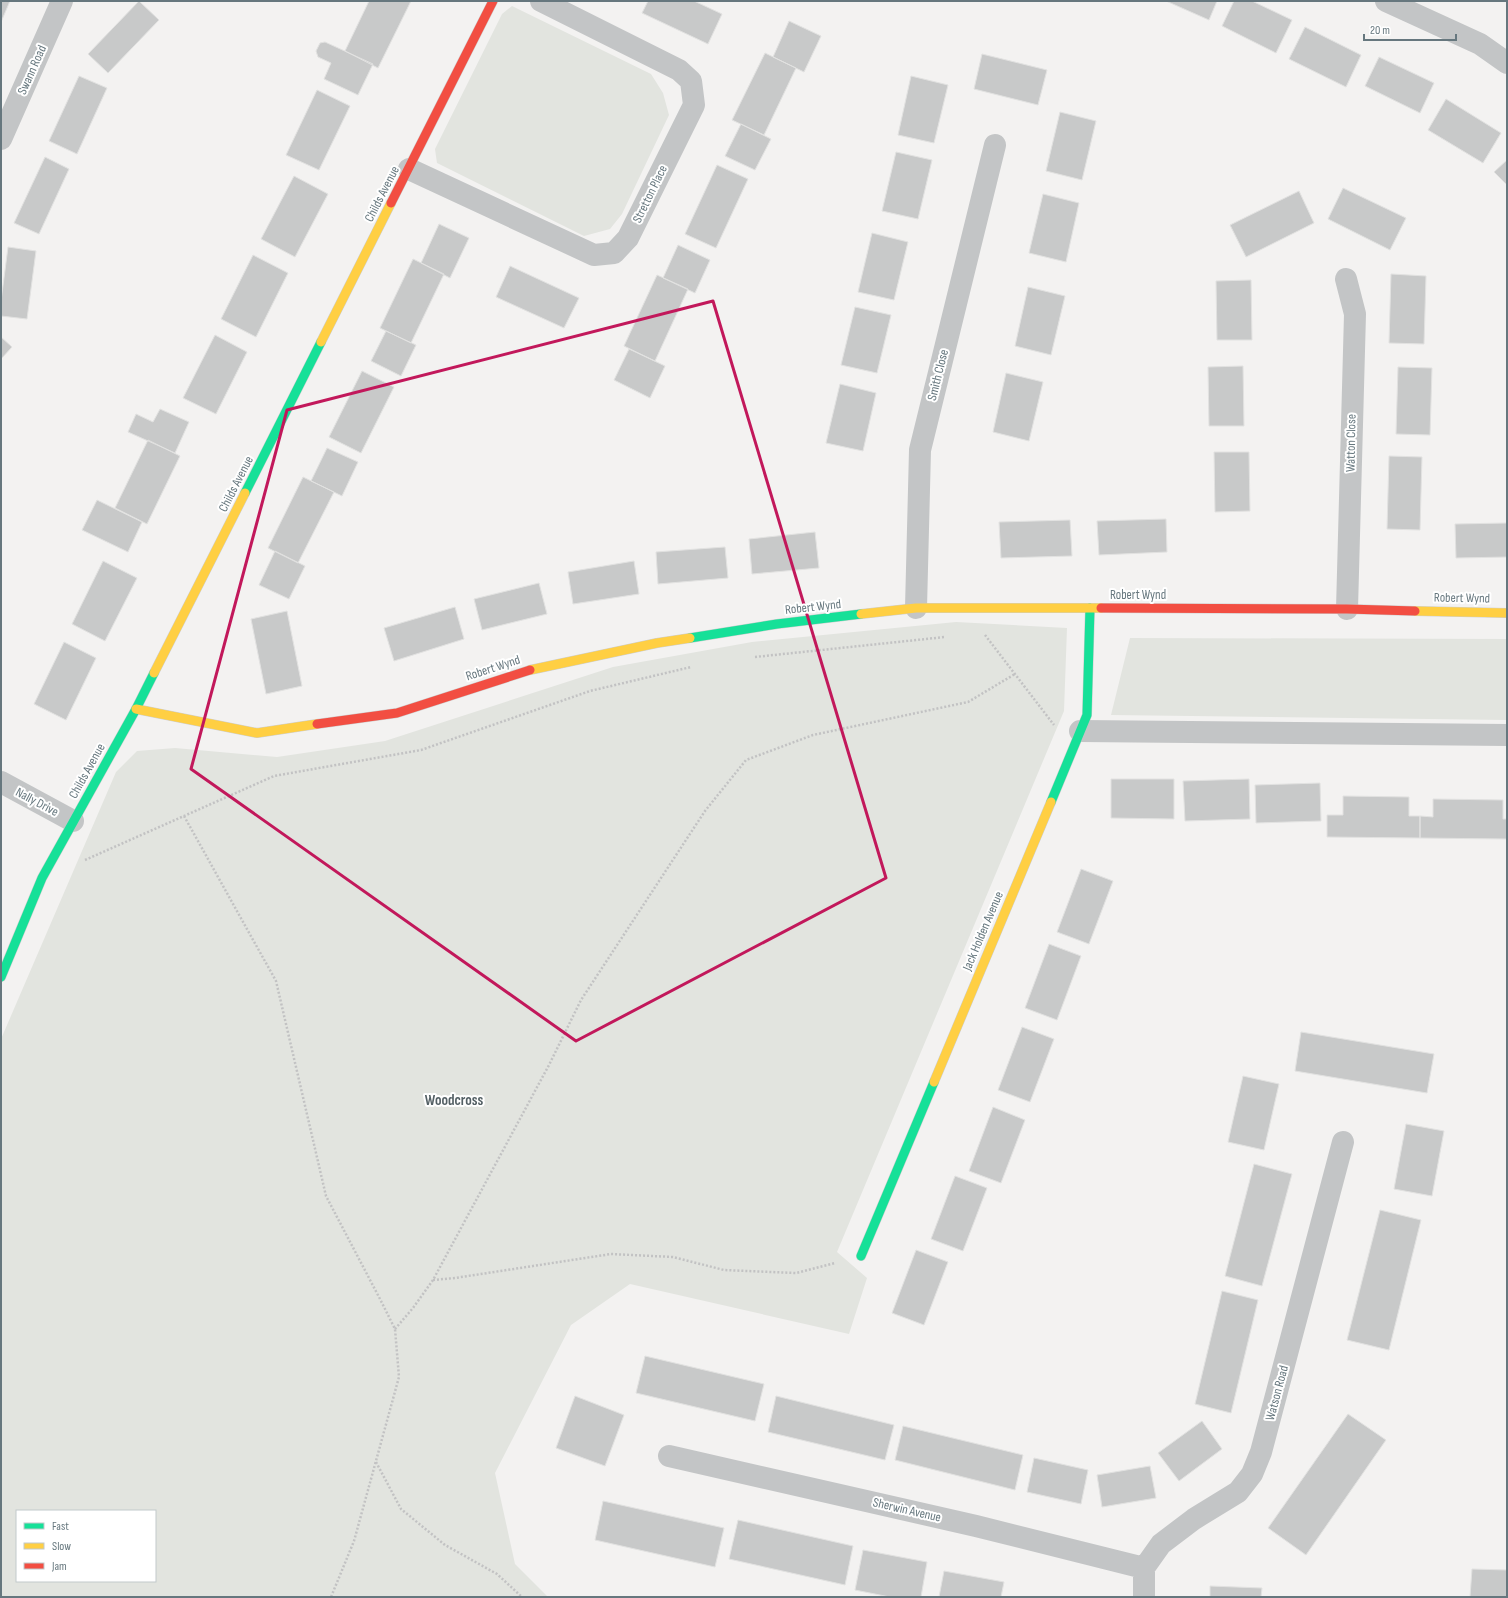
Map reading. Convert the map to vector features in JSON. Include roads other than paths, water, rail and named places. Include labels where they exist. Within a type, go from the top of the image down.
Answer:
[{"type":"street","name":"Swann Road","points":[[1,139],[62,1]]},
{"type":"street","name":"Childs Avenue","points":[[1,977],[42,878],[136,709],[493,1]]},
{"type":"street","name":"Stretton Place","points":[[409,169],[594,255],[614,253],[628,238],[694,105],[691,81],[679,70],[541,1]]},
{"type":"street","points":[[1386,1],[1480,44],[1507,63]]},
{"type":"street","name":"Smith Close","points":[[916,608],[920,450],[995,145]]},
{"type":"street","name":"Watton Close","points":[[1346,279],[1355,314],[1347,609]]},
{"type":"street","name":"Robert Wynd","points":[[136,709],[257,733],[397,713],[536,668],[657,643],[777,624],[916,608],[1347,609],[1507,612]]},
{"type":"street","name":"Jack Holden Avenue","points":[[861,1256],[1087,715],[1090,608]]},
{"type":"street","points":[[1077,740],[1507,735]]},
{"type":"street","name":"Nally Drive","points":[[1,782],[73,821]]},
{"type":"street","name":"Watson Road","points":[[1144,1568],[1161,1544],[1194,1519],[1238,1492],[1252,1474],[1261,1452],[1343,1142]]},
{"type":"street","name":"Sherwin Avenue","points":[[669,1456],[976,1526],[1144,1568]]},
{"type":"street","points":[[1144,1568],[1144,1597]]},
{"type":"district","name":"Woodcross","points":[[454,1100]]}]
